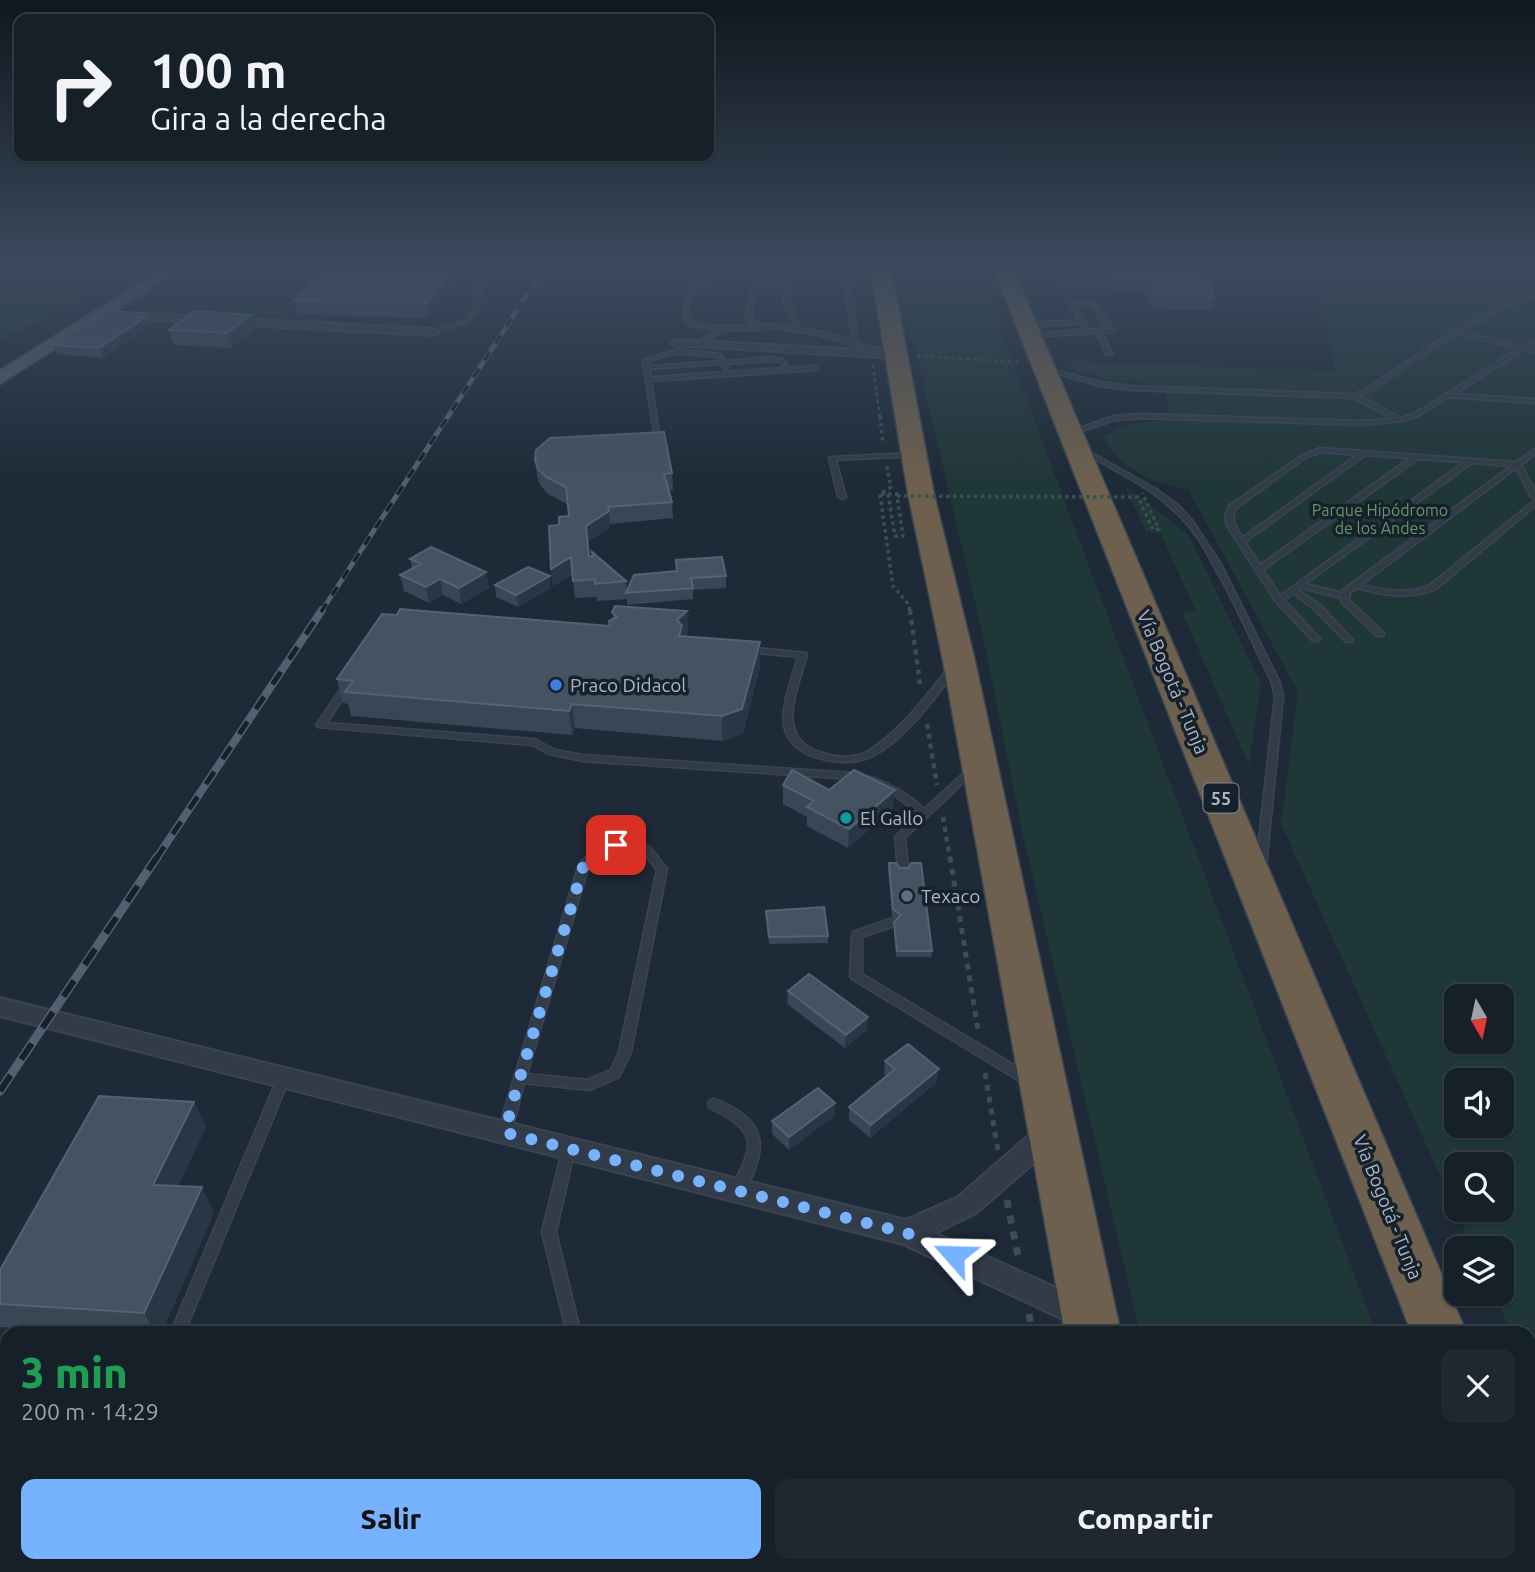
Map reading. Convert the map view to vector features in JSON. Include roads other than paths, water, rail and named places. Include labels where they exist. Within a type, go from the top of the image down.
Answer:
[{"type":"highway","points":[[893,337],[914,455],[959,661],[977,765],[1091,1326]]},
{"type":"highway","name":"Vía Bogotá - Tunja","points":[[1031,337],[1437,1326]]},
{"type":"main road","points":[[0,363],[41,337]]},
{"type":"main road","points":[[0,378],[66,337]]},
{"type":"street","points":[[684,346],[896,353]]},
{"type":"street","points":[[0,1007],[907,1233],[1091,1326]]},
{"type":"street","points":[[907,1233],[967,1205],[1049,1111]]},
{"type":"lane","points":[[657,439],[646,360],[704,337]]},
{"type":"lane","points":[[832,337],[896,353]]},
{"type":"lane","points":[[854,337],[855,343]]},
{"type":"lane","points":[[1035,348],[1054,337]]},
{"type":"lane","points":[[1035,348],[1068,337]]},
{"type":"lane","points":[[1101,337],[1109,354]]},
{"type":"lane","points":[[1035,348],[1100,384],[1132,388],[1354,396],[1365,393],[1447,337]]},
{"type":"lane","points":[[1476,337],[1535,351]]},
{"type":"lane","points":[[1073,439],[1114,418],[1141,415],[1360,424],[1400,420],[1416,415],[1535,341]]},
{"type":"lane","points":[[684,346],[719,355],[728,374]]},
{"type":"lane","points":[[646,368],[773,359],[782,361],[787,370]]},
{"type":"lane","points":[[648,379],[814,368]]},
{"type":"lane","points":[[1446,395],[1535,401]]},
{"type":"lane","points":[[1354,396],[1400,420]]},
{"type":"lane","points":[[1073,439],[1155,492],[1176,508],[1197,530],[1276,683],[1279,697],[1258,887]]},
{"type":"lane","points":[[1296,588],[1344,596],[1535,451]]},
{"type":"lane","points":[[1316,639],[1279,600],[1241,542],[1231,526],[1229,517],[1233,508],[1310,452],[1364,453],[1517,464]]},
{"type":"lane","points":[[1241,542],[1364,453]]},
{"type":"lane","points":[[842,497],[832,458],[914,455]]},
{"type":"lane","points":[[1259,569],[1416,457]]},
{"type":"lane","points":[[1279,600],[1470,460]]},
{"type":"lane","points":[[1356,586],[1402,595],[1420,593],[1433,587],[1535,500],[1517,464]]},
{"type":"lane","points":[[1296,588],[1349,640]]},
{"type":"lane","points":[[1344,596],[1345,601],[1380,634]]},
{"type":"lane","points":[[738,649],[803,655],[787,717],[790,738],[802,750],[821,757],[859,758],[889,741],[959,661]]},
{"type":"lane","points":[[351,680],[321,725],[534,743],[552,752],[583,758],[853,776],[888,784],[903,793],[924,814]]},
{"type":"lane","points":[[853,776],[859,758]]},
{"type":"lane","points":[[903,870],[900,837],[977,765]]},
{"type":"lane","points":[[506,1133],[520,1078],[584,864],[594,851],[616,845],[645,848],[662,869],[625,1052],[615,1073],[589,1085],[520,1078]]},
{"type":"lane","points":[[893,922],[857,935],[856,976],[1049,1111]]},
{"type":"lane","points":[[180,1326],[284,1077]]},
{"type":"lane","points":[[714,1104],[745,1122],[754,1140],[754,1158],[737,1191]]},
{"type":"lane","points":[[569,1149],[549,1232],[572,1326]]},
{"type":"railway","points":[[321,612],[499,337]]},
{"type":"railway","points":[[156,859],[322,610]]},
{"type":"railway","points":[[0,1091],[157,857]]},
{"type":"place","name":"Praco Didacol","points":[[556,685]]},
{"type":"place","name":"El Gallo","points":[[846,818]]},
{"type":"place","name":"Texaco","points":[[907,896]]},
{"type":"park label","name":"Parque Hipódromo de los Andes","points":[[1380,519]]}]
